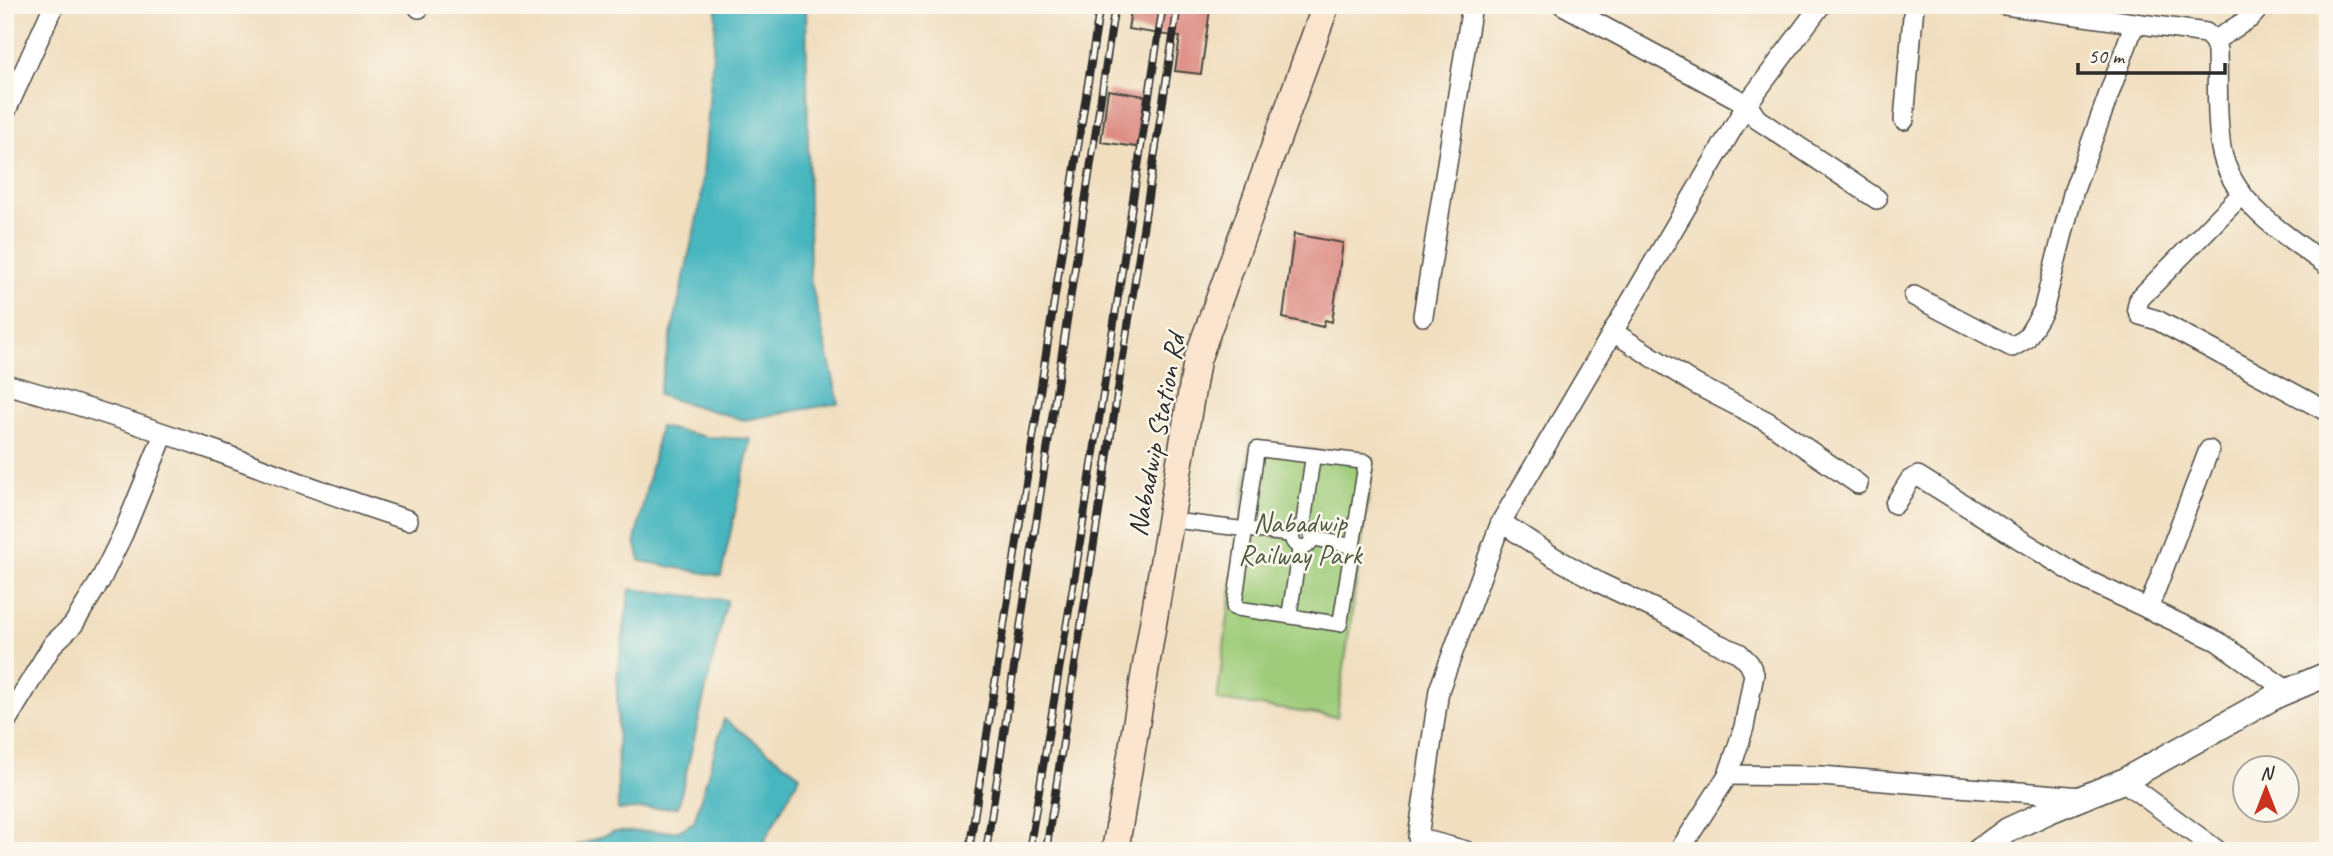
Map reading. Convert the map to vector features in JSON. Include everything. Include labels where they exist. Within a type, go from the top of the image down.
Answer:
[{"type":"main road","name":"Nabadwip Station Rd","points":[[1115,851],[1197,360],[1326,5]]},
{"type":"street","points":[[5,113],[54,5]]},
{"type":"street","points":[[1423,316],[1472,5]]},
{"type":"street","points":[[1563,5],[1747,104],[1757,118],[1877,199]]},
{"type":"street","points":[[1466,851],[1418,838],[1439,690],[1501,522],[1747,104],[1821,5]]},
{"type":"street","points":[[1904,120],[1914,5]]},
{"type":"street","points":[[2005,5],[2106,13],[2134,25],[2206,33],[2214,41],[2217,50],[2221,149],[2236,187],[2276,228],[2325,259]]},
{"type":"street","points":[[2214,41],[2250,18],[2262,5]]},
{"type":"street","points":[[1914,296],[2012,347],[2026,339],[2043,311],[2074,190],[2134,25]]},
{"type":"street","points":[[2242,194],[2139,299],[2137,308],[2140,314],[2180,332],[2328,412]]},
{"type":"street","points":[[1613,332],[1695,384],[1768,422],[1857,484]]},
{"type":"street","points":[[5,384],[164,434],[354,504],[408,520]]},
{"type":"street","points":[[5,723],[53,645],[73,625],[100,581],[123,534],[164,434]]},
{"type":"street","points":[[1257,449],[1366,462],[1340,624],[1234,608],[1245,531],[1257,449]]},
{"type":"street","points":[[2148,609],[2209,450]]},
{"type":"street","points":[[1289,617],[1313,456]]},
{"type":"street","points":[[1895,504],[1910,480],[1917,476],[2082,578],[2217,641],[2288,691]]},
{"type":"street","points":[[1170,520],[1352,546]]},
{"type":"street","points":[[1501,522],[1588,576],[1739,653],[1749,663],[1754,674],[1744,727],[1728,775],[1679,851]]},
{"type":"street","points":[[1979,851],[2008,830],[2047,811],[2123,781],[2203,735],[2288,691],[2328,674]]},
{"type":"street","points":[[1728,775],[1821,776],[2083,797]]},
{"type":"street","points":[[2123,781],[2218,851]]},
{"type":"green space","name":"Nabadwip Railway Park","points":[[1251,442],[1374,458],[1337,717],[1217,700]]},
{"type":"water","points":[[717,5],[806,5],[810,278],[839,403],[744,420],[658,395],[701,200]]},
{"type":"water","points":[[660,427],[707,437],[751,439],[721,576],[640,561],[635,541]]},
{"type":"water","points":[[630,589],[727,600],[678,807],[618,810],[617,677]]},
{"type":"water","points":[[724,719],[800,775],[759,851],[573,851],[574,847],[614,832],[678,831],[694,822]]},
{"type":"building","points":[[1132,5],[1183,5],[1210,9],[1201,74],[1175,71],[1180,37],[1128,29]]},
{"type":"building","points":[[1108,90],[1145,96],[1137,147],[1101,142]]},
{"type":"building","points":[[1294,234],[1343,243],[1332,322],[1325,320],[1323,327],[1283,318]]},
{"type":"railway","points":[[969,851],[1100,5]]},
{"type":"railway","points":[[986,851],[1115,5]]},
{"type":"railway","points":[[1029,851],[1077,562],[1163,5]]},
{"type":"railway","points":[[1046,851],[1178,5]]}]
